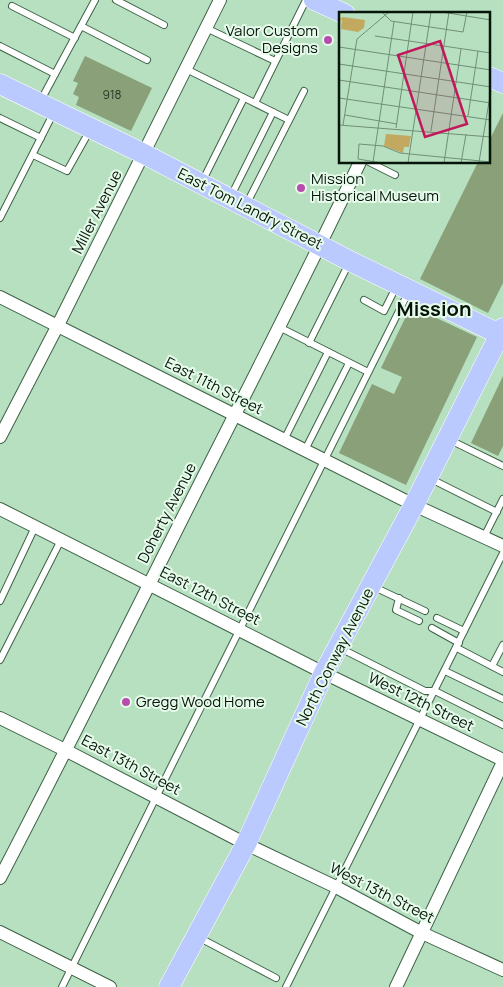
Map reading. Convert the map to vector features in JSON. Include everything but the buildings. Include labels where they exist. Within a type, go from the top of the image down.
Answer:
[{"type":"main road","points":[[314,0],[341,12]]},
{"type":"main road","points":[[490,77],[503,83]]},
{"type":"main road","name":"East Tom Landry Street","points":[[0,84],[144,154],[350,261],[502,333]]},
{"type":"main road","name":"North Conway Avenue","points":[[169,987],[246,844],[324,673],[414,505],[502,333]]},
{"type":"street","name":"Miller Avenue","points":[[0,436],[57,327],[220,0]]},
{"type":"street","name":"Doherty Avenue","points":[[0,878],[67,751],[278,327],[321,245],[359,164]]},
{"type":"street","name":"East 11th Street","points":[[0,297],[414,505],[503,546]]},
{"type":"street","name":"East 12th Street","points":[[0,509],[324,673]]},
{"type":"street","name":"West 12th Street","points":[[324,673],[503,761]]},
{"type":"street","name":"East 13th Street","points":[[0,718],[246,844]]},
{"type":"street","points":[[396,987],[503,761]]},
{"type":"street","name":"West 13th Street","points":[[246,844],[336,887],[422,933],[503,970]]},
{"type":"street","points":[[0,932],[110,987]]},
{"type":"lane","points":[[0,218],[41,138],[55,74],[96,0]]},
{"type":"lane","points":[[116,0],[164,25]]},
{"type":"lane","points":[[255,103],[306,0]]},
{"type":"lane","points":[[12,6],[75,38]]},
{"type":"lane","points":[[81,26],[147,60]]},
{"type":"lane","points":[[206,28],[276,61]]},
{"type":"lane","points":[[0,46],[55,74]]},
{"type":"lane","points":[[186,69],[289,120]]},
{"type":"lane","points":[[238,202],[289,120],[304,91]]},
{"type":"lane","points":[[201,183],[244,98]]},
{"type":"lane","points":[[238,202],[273,112]]},
{"type":"lane","points":[[0,118],[41,138]]},
{"type":"lane","points":[[32,155],[67,172],[91,129]]},
{"type":"lane","points":[[373,164],[395,175]]},
{"type":"lane","points":[[309,342],[350,261]]},
{"type":"lane","points":[[364,300],[384,311],[404,286]]},
{"type":"lane","points":[[62,987],[239,630],[326,460],[368,372],[404,286]]},
{"type":"lane","points":[[278,327],[368,372]]},
{"type":"lane","points":[[284,440],[328,352]]},
{"type":"lane","points":[[305,450],[349,363]]},
{"type":"lane","points":[[447,439],[503,466]]},
{"type":"lane","points":[[428,478],[497,512]]},
{"type":"lane","points":[[484,537],[503,499]]},
{"type":"lane","points":[[0,601],[35,527]]},
{"type":"lane","points":[[0,660],[61,540]]},
{"type":"lane","points":[[286,987],[503,553]]},
{"type":"lane","points":[[371,586],[425,611]]},
{"type":"lane","points":[[399,598],[396,610],[419,622]]},
{"type":"lane","points":[[437,618],[464,631]]},
{"type":"lane","points":[[432,628],[503,672]]},
{"type":"lane","points":[[492,666],[503,645]]},
{"type":"lane","points":[[338,647],[425,691],[435,691],[503,724]]},
{"type":"lane","points":[[445,671],[503,699]]},
{"type":"lane","points":[[196,936],[276,978]]},
{"type":"place","name":"Valor Custom Designs","points":[[328,40]]},
{"type":"place","name":"Mission Historical Museum","points":[[301,188]]},
{"type":"place","name":"Gregg Wood Home","points":[[126,702]]},
{"type":"district","name":"Mission","points":[[434,309]]}]
